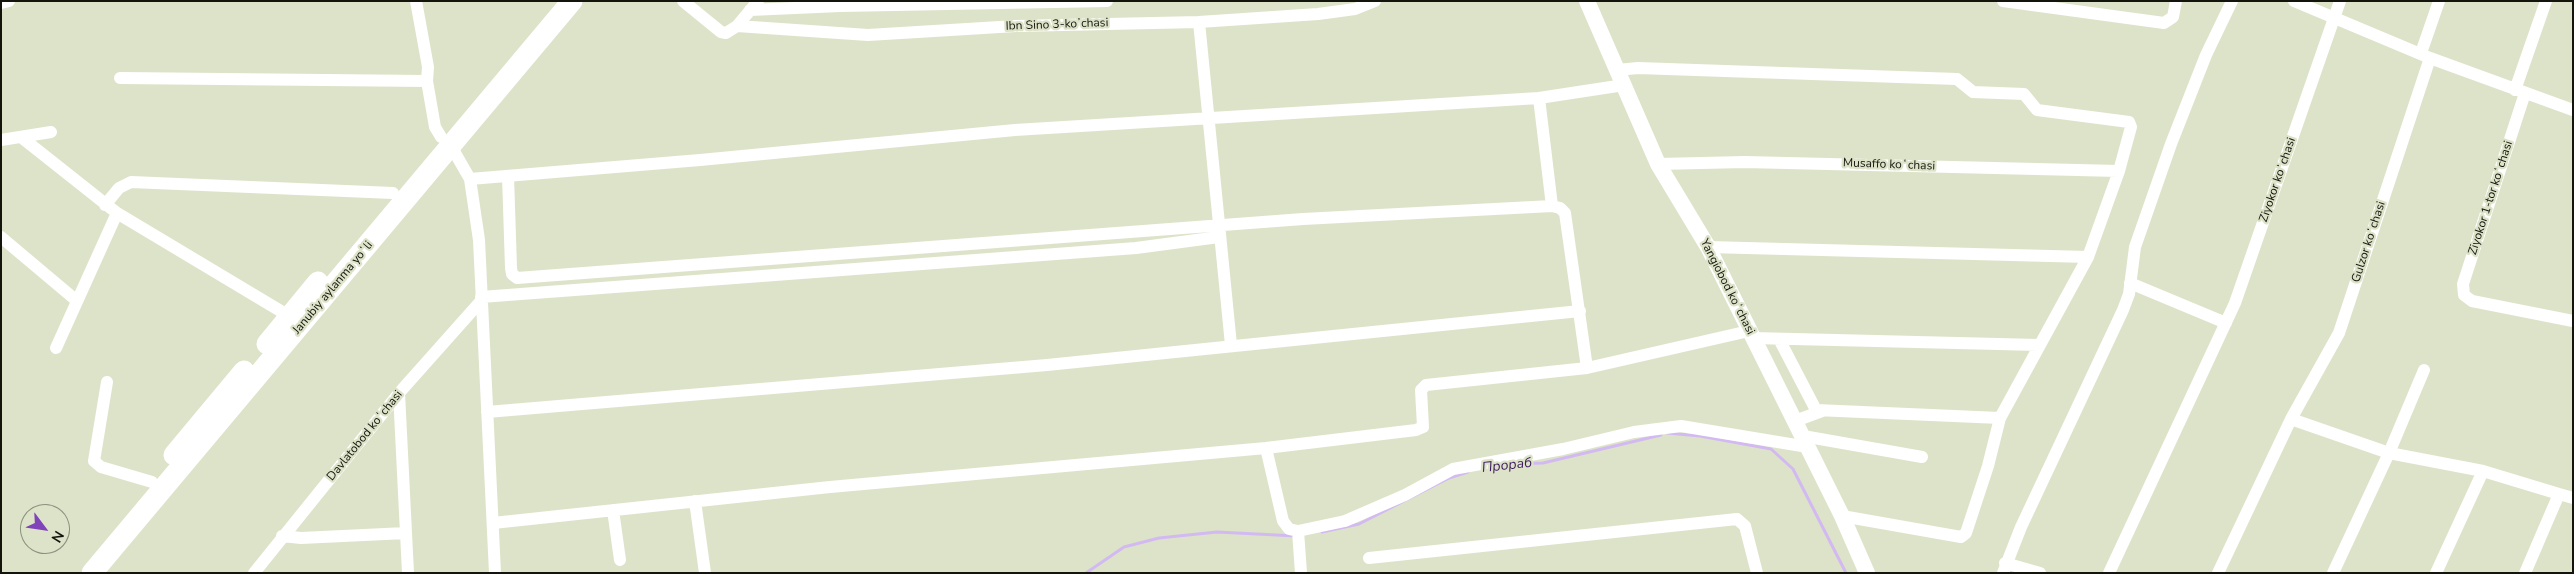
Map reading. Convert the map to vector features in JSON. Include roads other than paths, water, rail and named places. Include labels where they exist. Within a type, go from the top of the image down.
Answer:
[{"type":"highway","name":"Janubiy aylanma yoʻli","points":[[92,573],[446,141],[555,1]]},
{"type":"highway","name":"Janubiy aylanma yoʻli","points":[[77,573],[393,193],[446,141],[572,1]]},
{"type":"street","points":[[1,3],[9,1]]},
{"type":"street","points":[[416,1],[428,67],[427,81],[435,127],[470,179],[479,240],[480,300],[495,573]]},
{"type":"street","name":"Ibn Sino 3-koʼchasi","points":[[683,1],[721,32],[730,32],[737,26],[868,35],[1016,26],[1199,22],[1318,14],[1355,9],[1374,1],[1380,1]]},
{"type":"street","name":"Ibn Sino 3-koʼchasi","points":[[754,6],[1107,1]]},
{"type":"street","name":"Yangiobod koʻchasi","points":[[1588,1],[1658,164],[1678,201],[1708,247],[1842,516],[1867,573]]},
{"type":"street","points":[[2006,2],[2091,7],[2164,22],[2173,17],[2176,1]]},
{"type":"street","points":[[2040,573],[2004,568],[2123,310],[2129,294],[2136,246],[2171,144],[2206,55],[2232,1]]},
{"type":"street","points":[[2294,1],[2425,56],[2573,110]]},
{"type":"street","name":"Ziyokor koʻchasi","points":[[2109,573],[2235,303],[2340,1]]},
{"type":"street","name":"Gulzor koʻchasi","points":[[2218,573],[2291,419],[2340,333],[2425,56],[2439,1]]},
{"type":"street","name":"Ziyokor 1-tor koʻchasi","points":[[2546,1],[2463,284],[2464,296],[2472,301],[2573,321]]},
{"type":"street","points":[[737,26],[754,6]]},
{"type":"street","points":[[1199,22],[1207,119],[1231,345]]},
{"type":"street","points":[[1617,70],[1638,68],[1958,79],[1973,92],[2024,94],[2037,110],[2129,122],[2131,127],[2119,171],[2088,257],[2000,418],[1966,533],[1961,537],[1842,516]]},
{"type":"street","points":[[120,78],[427,81]]},
{"type":"street","points":[[470,179],[1016,130],[1539,98],[1624,85]]},
{"type":"street","points":[[1539,98],[1552,206]]},
{"type":"street","points":[[1,140],[51,132]]},
{"type":"street","points":[[21,137],[105,205],[289,316]]},
{"type":"street","name":"Musaffo koʻchasi","points":[[1658,164],[1764,162],[2119,171]]},
{"type":"street","points":[[508,176],[512,274],[517,278],[1006,240],[1219,231]]},
{"type":"street","points":[[105,205],[125,184],[145,181],[393,193]]},
{"type":"street","points":[[480,300],[606,288],[1136,248],[1219,231],[1311,218],[1552,206],[1560,208],[1565,213],[1587,368]]},
{"type":"street","points":[[56,348],[117,213]]},
{"type":"street","points":[[1,237],[77,301]]},
{"type":"street","points":[[1708,247],[2088,257]]},
{"type":"street","points":[[606,288],[607,272]]},
{"type":"street","points":[[2130,283],[2226,323]]},
{"type":"street","name":"Davlatobod koʻchasi","points":[[254,573],[282,536],[399,394],[480,300]]},
{"type":"street","points":[[487,412],[1037,366],[1580,311]]},
{"type":"street","points":[[492,523],[695,501],[1266,448],[1421,429],[1424,421],[1421,390],[1426,385],[1587,368],[1751,334],[1779,339],[2039,345]]},
{"type":"street","points":[[1779,339],[1811,404],[1816,410],[1822,412],[2000,418]]},
{"type":"street","points":[[2333,573],[2389,453],[2424,370]]},
{"type":"street","points":[[107,382],[94,461],[101,467],[152,482]]},
{"type":"street","points":[[399,394],[408,573]]},
{"type":"street","points":[[1795,421],[1822,412]]},
{"type":"street","points":[[2291,419],[2389,453],[2483,471],[2573,498]]},
{"type":"street","points":[[1298,535],[1345,521],[1405,495],[1453,469],[1563,449],[1634,432],[1682,426],[1922,457]]},
{"type":"street","points":[[1266,448],[1283,521],[1289,529],[1298,535]]},
{"type":"street","points":[[2436,573],[2483,471]]},
{"type":"street","points":[[2525,573],[2559,494]]},
{"type":"street","points":[[695,501],[705,573]]},
{"type":"street","points":[[613,510],[620,560]]},
{"type":"street","points":[[1370,558],[1737,519],[1745,526],[1757,573]]},
{"type":"street","points":[[282,536],[301,538],[406,533]]},
{"type":"street","points":[[1298,535],[1301,573]]},
{"type":"waterway","name":"Прораб","points":[[1667,433],[1700,436],[1771,449],[1793,469],[1846,573]]},
{"type":"waterway","name":"Прораб","points":[[1513,464],[1543,463],[1661,435]]},
{"type":"waterway","name":"Прораб","points":[[1322,532],[1359,524],[1449,478],[1468,472]]},
{"type":"waterway","name":"Прораб","points":[[1086,573],[1124,547],[1159,538],[1217,532],[1296,536]]}]
